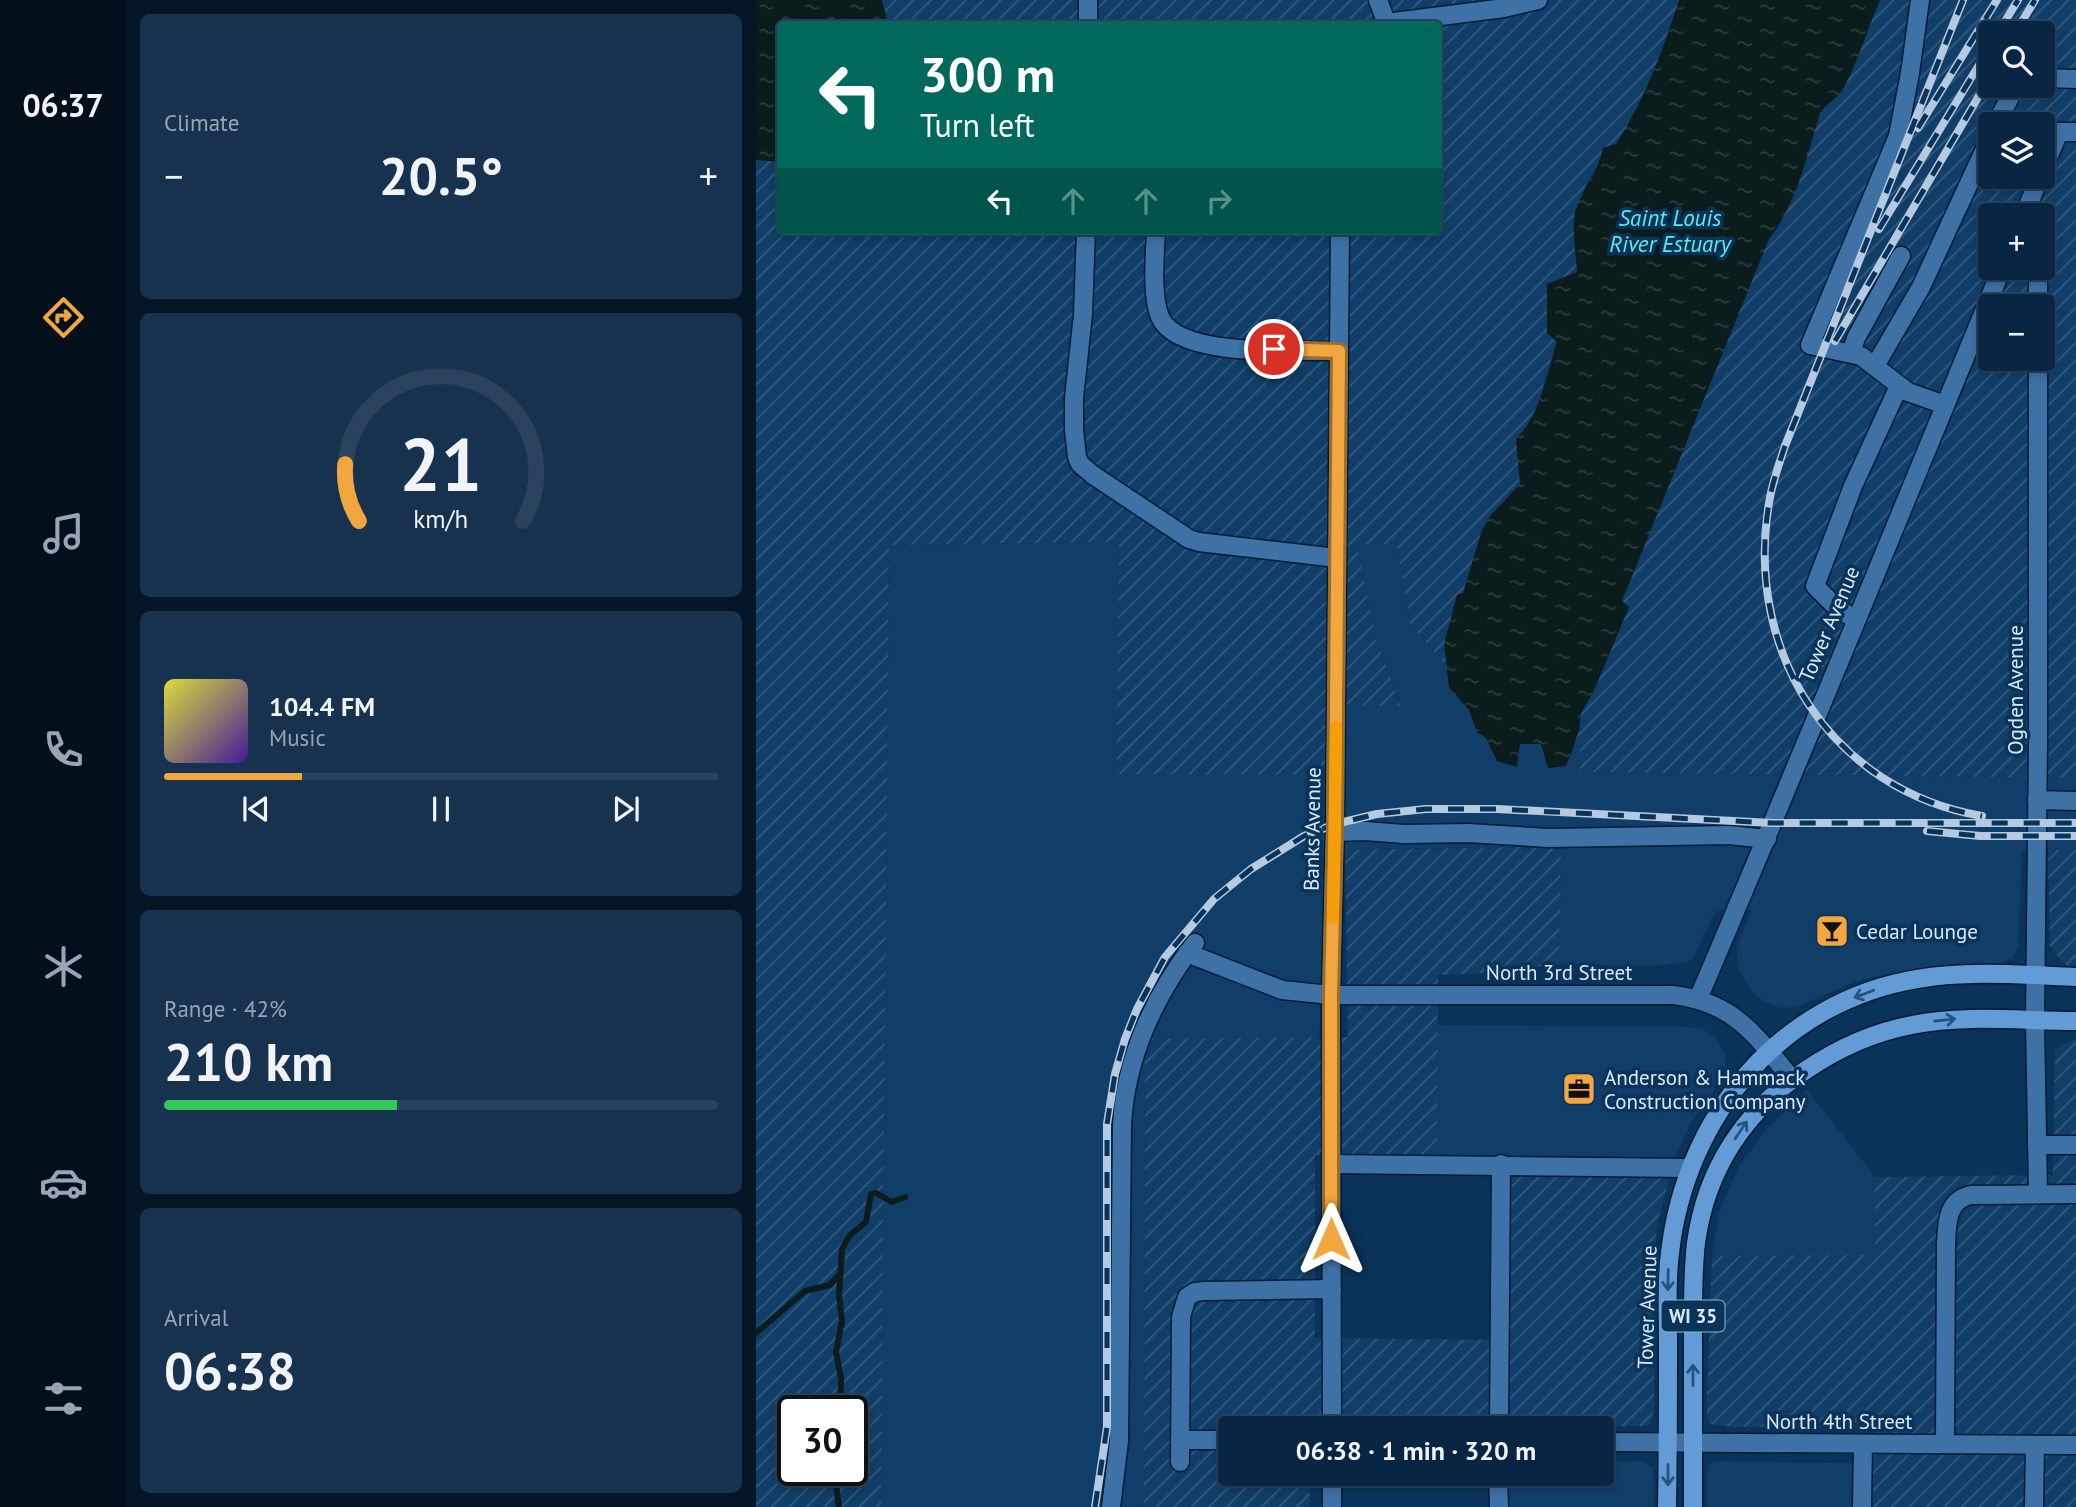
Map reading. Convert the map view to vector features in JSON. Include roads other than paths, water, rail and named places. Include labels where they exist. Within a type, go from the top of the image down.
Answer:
[{"type":"main road","name":"WI 35","points":[[1768,1051],[1833,1007],[1890,985],[1940,976],[2076,977]]},
{"type":"main road","name":"WI 35","points":[[1692,1507],[1693,1287],[1696,1241],[1716,1174],[1739,1132],[1762,1103],[1792,1079],[1852,1044],[1910,1025],[1956,1019],[2076,1021]]},
{"type":"main road","name":"Tower Avenue","points":[[1667,1507],[1669,1255],[1680,1200],[1690,1168],[1717,1114],[1738,1083],[1768,1051]]},
{"type":"street","points":[[1088,0],[1088,21]]},
{"type":"street","points":[[1378,0],[1385,21]]},
{"type":"street","points":[[1408,21],[1504,8],[1538,0]]},
{"type":"street","points":[[1920,0],[1909,84],[1898,136],[1810,345],[1861,356],[1899,386],[1915,395],[1945,405]]},
{"type":"street","points":[[2055,78],[2076,79]]},
{"type":"street","points":[[2055,142],[2059,132],[2076,132]]},
{"type":"street","points":[[1875,366],[1921,287],[1978,164]]},
{"type":"street","points":[[1086,235],[1083,314],[1074,409],[1074,447],[1080,464],[1189,539],[1338,558]]},
{"type":"street","points":[[1156,235],[1156,305],[1161,321],[1174,332],[1192,341],[1220,348],[1339,351]]},
{"type":"street","name":"Banks Avenue","points":[[1332,1416],[1331,995],[1340,235]]},
{"type":"street","points":[[1340,254],[1351,235]]},
{"type":"street","points":[[1851,353],[1856,338],[1901,256]]},
{"type":"street","name":"Tower Avenue","points":[[1698,999],[1767,839],[1997,280]]},
{"type":"street","name":"Ogden Avenue","points":[[2038,371],[2035,1021],[2038,1194]]},
{"type":"street","points":[[1856,620],[1835,606],[1815,586],[1853,486],[1899,386]]},
{"type":"street","points":[[2037,800],[2076,801]]},
{"type":"street","points":[[1335,832],[1468,833],[1549,838],[1729,835],[1767,839]]},
{"type":"street","name":"North 3rd Street","points":[[1111,1507],[1119,1441],[1122,1126],[1125,1088],[1135,1052],[1146,1027],[1167,983],[1191,948],[1283,990],[1331,995],[1673,995],[1698,999],[1731,1013],[1792,1079]]},
{"type":"street","points":[[2037,1145],[2076,1145]]},
{"type":"street","points":[[1331,1164],[1690,1168]]},
{"type":"street","points":[[1499,1416],[1501,1164]]},
{"type":"street","points":[[1945,1444],[1946,1245],[1949,1214],[1956,1202],[1967,1196],[2076,1194]]},
{"type":"street","points":[[1180,1462],[1181,1318],[1187,1297],[1195,1292],[1205,1291],[1332,1290]]},
{"type":"street","points":[[1180,1440],[1218,1440]]},
{"type":"street","name":"North 4th Street","points":[[1614,1442],[2076,1445]]},
{"type":"street","points":[[1862,1507],[1863,1444]]},
{"type":"street","points":[[2034,1507],[2035,1445]]},
{"type":"street","points":[[1332,1486],[1332,1507]]},
{"type":"street","points":[[1498,1486],[1499,1507]]},
{"type":"water","points":[[756,0],[882,0],[887,21],[777,21],[777,162],[756,160]]},
{"type":"water","name":"Saint Louis River Estuary","points":[[1679,0],[1880,0],[1848,79],[1840,93],[1820,113],[1794,195],[1769,239],[1622,601],[1629,607],[1593,693],[1581,713],[1579,731],[1566,766],[1548,768],[1541,744],[1520,744],[1517,767],[1497,761],[1486,738],[1477,732],[1469,710],[1449,687],[1444,644],[1457,595],[1463,593],[1482,530],[1491,515],[1520,484],[1516,439],[1532,418],[1557,342],[1547,333],[1547,284],[1577,272],[1574,224],[1579,202],[1603,148],[1616,144],[1645,91]]},
{"type":"waterway","points":[[840,1395],[841,1378],[836,1352],[842,1321],[839,1295],[842,1249],[850,1235],[866,1222],[871,1194],[876,1193],[892,1202],[905,1197]]},
{"type":"waterway","points":[[756,1333],[805,1291],[830,1285],[838,1276]]},
{"type":"waterway","points":[[836,1486],[839,1507]]},
{"type":"railway","points":[[1963,0],[1785,446],[1770,496],[1765,558],[1770,611],[1786,661],[1810,706],[1842,745],[1882,777],[1928,801],[1982,816]]},
{"type":"railway","points":[[1918,128],[1997,0]]},
{"type":"railway","points":[[2005,21],[2018,0]]},
{"type":"railway","points":[[2022,21],[2035,0]]},
{"type":"railway","points":[[1879,229],[1978,67]]},
{"type":"railway","points":[[1835,341],[1978,97]]},
{"type":"railway","points":[[1095,1507],[1107,1427],[1107,1124],[1115,1074],[1137,1009],[1165,957],[1214,899],[1251,869],[1304,836],[1335,824],[1377,814],[1426,809],[1497,809],[1773,823],[2076,823]]},
{"type":"railway","points":[[1927,831],[1980,836],[2076,836]]},
{"type":"place","name":"Cedar Lounge","points":[[1832,931]]},
{"type":"place","name":"Anderson & Hammack Construction Company","points":[[1579,1089]]}]
